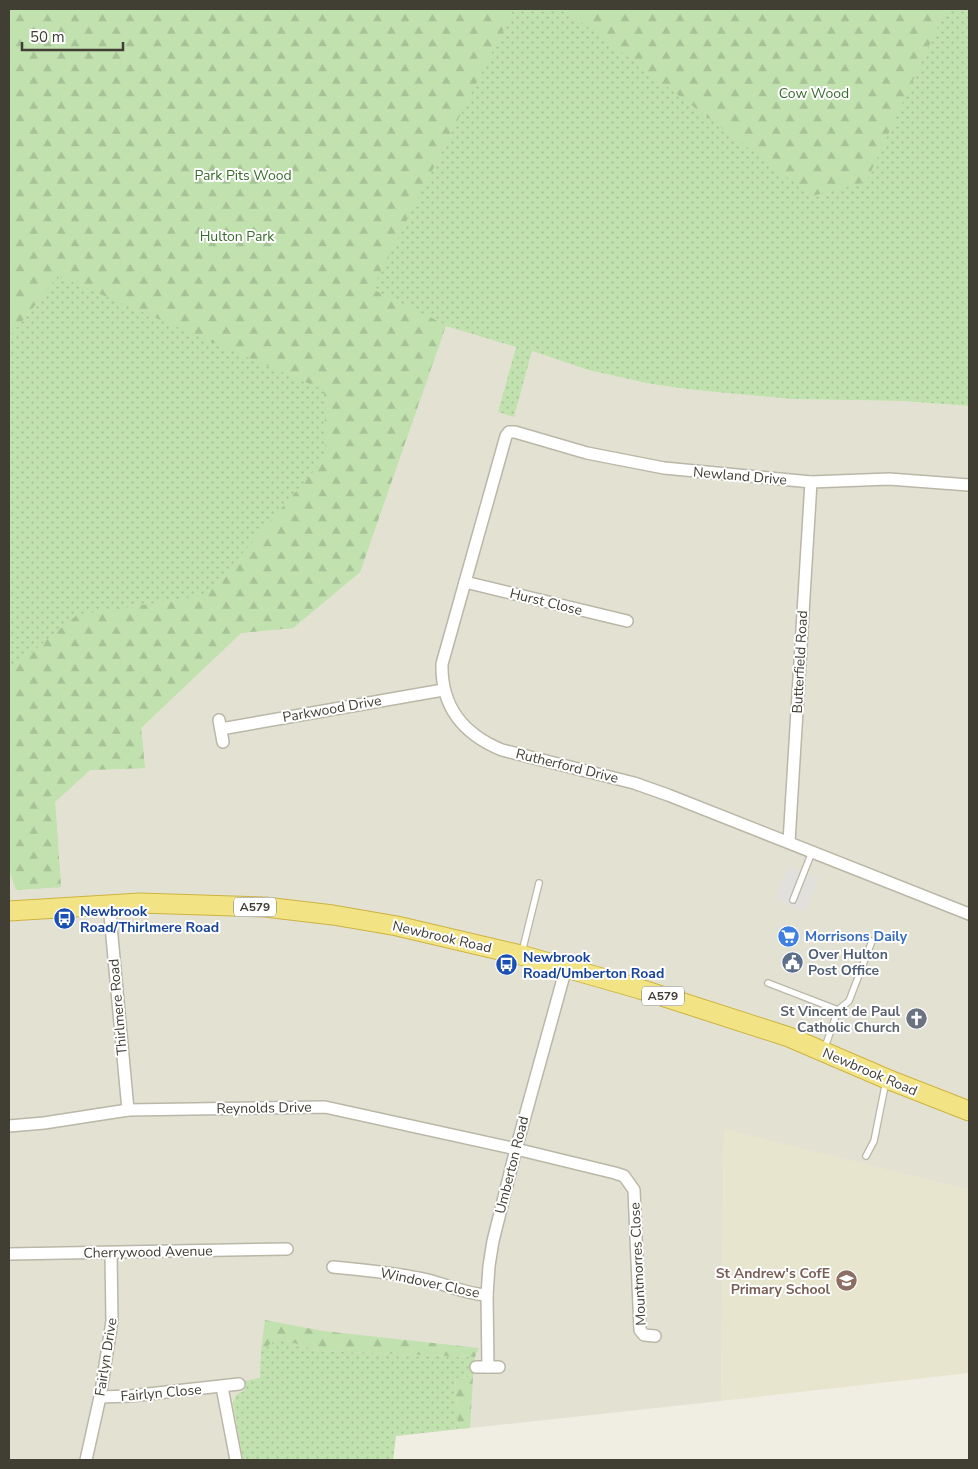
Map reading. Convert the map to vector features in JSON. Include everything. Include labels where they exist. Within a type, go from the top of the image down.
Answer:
[{"type":"highway","name":"Newbrook Road","points":[[9,911],[140,903],[265,907],[333,915],[397,926],[521,955],[640,989],[780,1034],[969,1111]]},
{"type":"street","name":"Rutherford Drive","points":[[515,432],[509,432],[506,436],[442,664],[443,690],[449,707],[472,734],[486,744],[502,750],[634,783],[668,795],[969,914]]},
{"type":"street","name":"Newland Drive","points":[[515,432],[586,453],[664,468],[811,482],[889,479],[969,485]]},
{"type":"street","name":"Butterfield Road","points":[[789,842],[811,482]]},
{"type":"street","name":"Hurst Close","points":[[466,582],[627,622]]},
{"type":"street","name":"Parkwood Drive","points":[[223,742],[220,724],[443,690]]},
{"type":"street","name":"Thirlmere Road","points":[[109,904],[128,1110]]},
{"type":"street","name":"Umberton Road","points":[[487,1367],[489,1266],[516,1149],[566,968]]},
{"type":"street","name":"Reynolds Drive","points":[[9,1126],[44,1123],[128,1110],[325,1107],[516,1149]]},
{"type":"street","name":"Mountmorres Close","points":[[516,1149],[615,1173],[624,1176],[630,1183],[635,1197],[640,1330],[644,1335],[655,1336]]},
{"type":"street","name":"Cherrywood Avenue","points":[[9,1254],[287,1249]]},
{"type":"street","name":"Fairlyn Drive","points":[[86,1460],[100,1397],[113,1315],[111,1253]]},
{"type":"street","name":"Windover Close","points":[[342,1281],[338,1268],[402,1275],[431,1281],[474,1294],[488,1295]]},
{"type":"street","name":"Fairlyn Close","points":[[100,1397],[130,1396],[239,1384]]},
{"type":"street","points":[[222,1387],[236,1460]]},
{"type":"lane","points":[[793,900],[812,852]]},
{"type":"lane","points":[[521,955],[539,883]]},
{"type":"lane","points":[[823,1052],[838,1010],[849,1001],[872,941]]},
{"type":"lane","points":[[768,983],[838,1010]]},
{"type":"lane","points":[[866,1156],[874,1141],[887,1079]]},
{"type":"shaded area","points":[[446,325],[516,347],[498,412],[514,416],[532,351],[588,370],[651,384],[695,390],[792,399],[902,401],[969,406],[969,1190],[724,1130],[721,1401],[396,1436],[393,1460],[9,1460],[9,869],[17,890],[61,887],[55,802],[90,770],[145,768],[141,728],[241,633],[293,628],[360,572]]},
{"type":"shaded area","points":[[789,866],[819,878],[805,912],[776,900]]},
{"type":"shaded area","name":"St Andrew's CofE Primary School","points":[[724,1129],[969,1190],[969,1373],[721,1401]]},
{"type":"green space","name":"Hulton Park","points":[[9,9],[969,9],[969,406],[902,401],[792,399],[695,390],[651,384],[588,370],[532,351],[514,417],[498,412],[516,347],[446,326],[360,572],[293,628],[241,633],[141,728],[145,768],[90,770],[55,802],[61,887],[16,890],[9,869]]},
{"type":"green space","name":"Park Pits Wood","points":[[9,9],[514,9],[372,289],[446,325],[360,572],[293,628],[241,633],[141,728],[145,768],[90,770],[55,802],[61,887],[16,890],[9,869],[9,671],[77,615],[206,595],[326,457],[324,390],[58,276],[9,338]]},
{"type":"green space","name":"Cow Wood","points":[[564,9],[946,9],[866,182],[812,196]]},
{"type":"green space","points":[[265,1320],[323,1331],[479,1348],[475,1357],[319,1351],[278,1338],[261,1351]]},
{"type":"green space","points":[[278,1338],[319,1351],[475,1357],[473,1377],[455,1378],[458,1429],[396,1436],[393,1460],[243,1460],[233,1403],[236,1395],[245,1390],[245,1381],[260,1378],[261,1351]]},
{"type":"green space","points":[[473,1377],[470,1428],[458,1429],[455,1378]]},
{"type":"place","name":"Newbrook Road/Thirlmere Road","points":[[64,919]]},
{"type":"place","name":"Morrisons Daily","points":[[789,936]]},
{"type":"place","name":"Over Hulton Post Office","points":[[792,962]]},
{"type":"place","name":"Newbrook Road/Umberton Road","points":[[507,965]]},
{"type":"place","name":"St Vincent de Paul Catholic Church","points":[[916,1019]]},
{"type":"place","name":"St Andrew's CofE Primary School","points":[[846,1281]]}]
